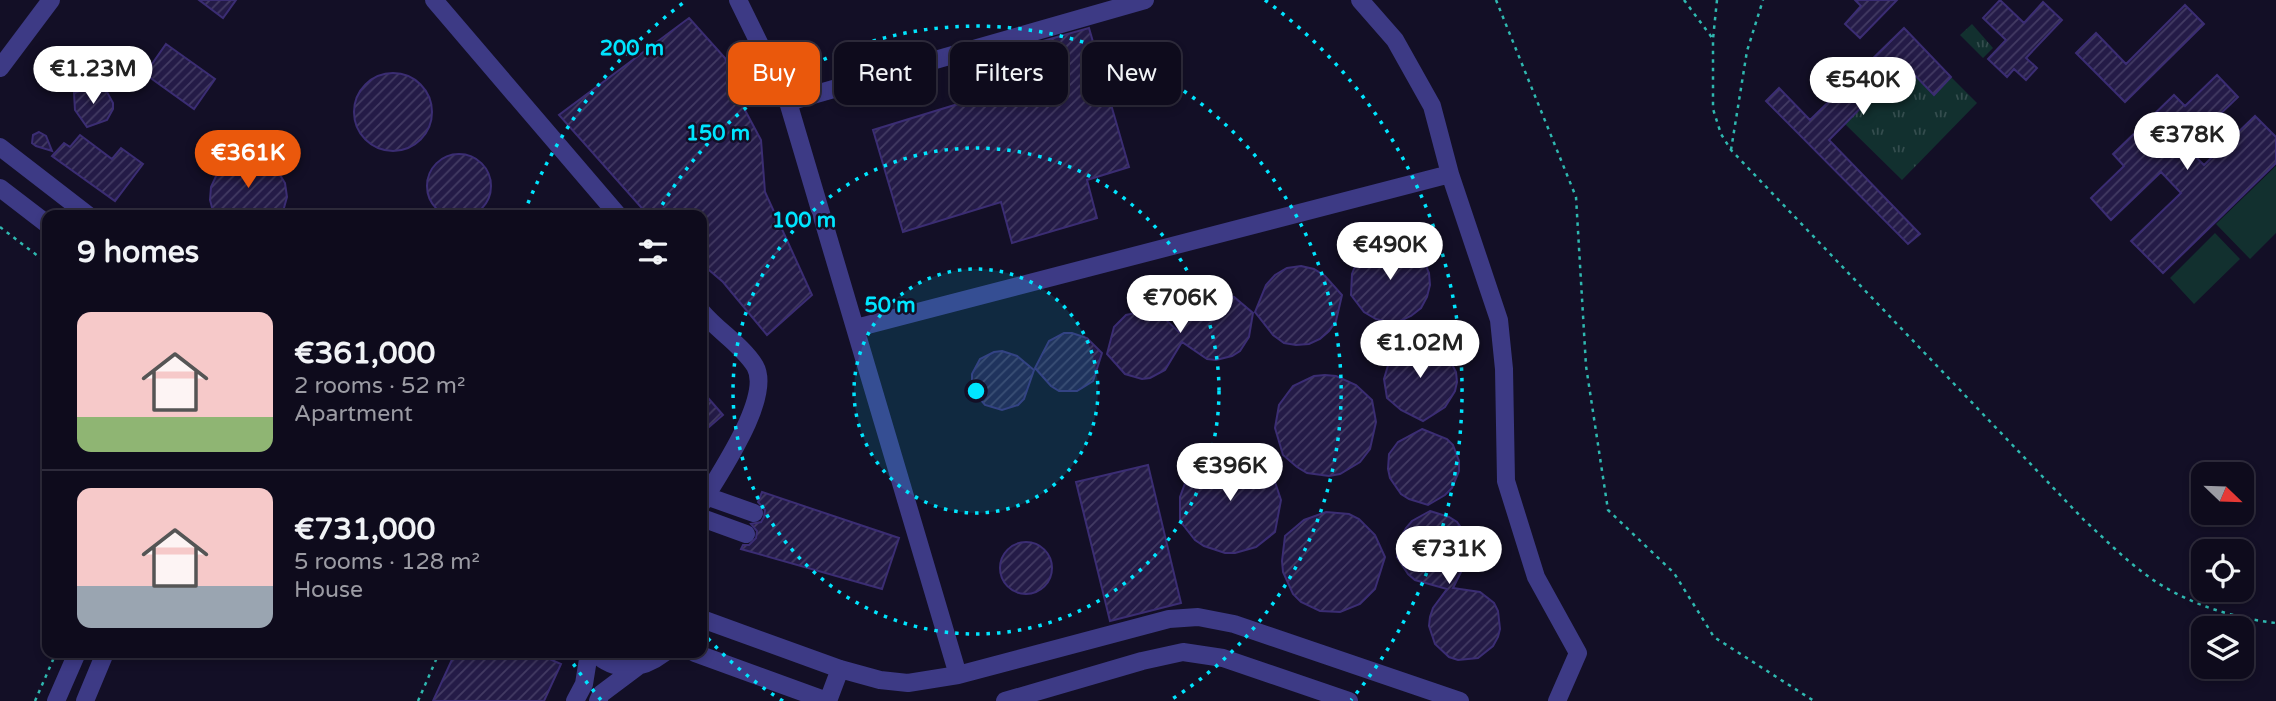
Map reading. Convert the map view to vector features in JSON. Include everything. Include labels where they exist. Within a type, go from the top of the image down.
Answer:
[{"type":"street","points":[[0,68],[51,0]]},
{"type":"street","points":[[434,0],[614,210]]},
{"type":"street","points":[[738,0],[759,42]]},
{"type":"street","points":[[820,93],[1145,0]]},
{"type":"street","points":[[1360,0],[1395,40],[1432,106],[1450,174],[1499,320],[1504,369],[1506,481],[1536,577],[1578,653],[1557,701]]},
{"type":"street","points":[[789,105],[958,674]]},
{"type":"street","points":[[0,147],[82,210]]},
{"type":"street","points":[[856,328],[1450,174]]},
{"type":"street","points":[[0,188],[42,220]]},
{"type":"street","points":[[707,494],[747,425],[759,394],[756,368],[739,347],[708,333]]},
{"type":"street","points":[[707,500],[754,513]]},
{"type":"street","points":[[707,520],[746,534]]},
{"type":"street","points":[[707,622],[840,669],[880,680],[908,683],[958,674],[1169,619],[1198,617],[1234,624],[1460,701]]},
{"type":"street","points":[[1005,701],[1142,661],[1183,652],[1223,658],[1349,701]]},
{"type":"street","points":[[707,657],[828,701],[840,669]]},
{"type":"street","points":[[56,701],[75,658]]},
{"type":"street","points":[[85,701],[103,658]]},
{"type":"street","points":[[576,701],[583,684],[588,658]]},
{"type":"street","points":[[603,658],[624,667],[638,667]]},
{"type":"street","points":[[598,701],[601,694],[638,667],[657,658]]},
{"type":"path","points":[[1496,0],[1576,197],[1586,366],[1608,510],[1674,573],[1714,637],[1814,701]]},
{"type":"path","points":[[1684,0],[1713,39]]},
{"type":"path","points":[[1717,0],[1713,39],[1713,109],[1721,134],[1731,150],[2084,520],[2146,575],[2197,604],[2258,621],[2276,623]]},
{"type":"path","points":[[1731,150],[1747,51],[1763,0]]},
{"type":"path","points":[[0,227],[42,259]]},
{"type":"path","points":[[35,701],[53,658]]},
{"type":"path","points":[[418,701],[437,658]]},
{"type":"green space","points":[[1972,24],[1993,48],[1983,58],[1960,35]]},
{"type":"green space","points":[[1904,64],[1934,94],[1951,77],[1977,103],[1902,180],[1845,124]]},
{"type":"green space","points":[[2276,166],[2276,233],[2250,259],[2216,224]]},
{"type":"green space","points":[[2215,233],[2240,259],[2194,304],[2170,278]]},
{"type":"building","points":[[199,0],[236,0],[223,18]]},
{"type":"building","points":[[1855,0],[1897,0],[1860,38],[1845,24],[1861,6]]},
{"type":"building","points":[[2000,0],[2024,23],[2043,2],[2062,20],[2026,58],[2037,68],[2026,80],[2014,69],[2007,77],[1988,59],[2006,40],[1983,18]]},
{"type":"building","points":[[2185,5],[2204,24],[2125,102],[2076,53],[2096,33],[2126,64]]},
{"type":"building","points":[[689,18],[725,58],[728,67],[728,105],[742,105],[761,140],[765,192],[812,295],[767,335],[723,282],[707,268],[707,210],[644,210],[559,115]]},
{"type":"building","points":[[1089,28],[1093,42],[1082,42],[1082,105],[1111,105],[1129,167],[1087,180],[1097,218],[1012,243],[1001,202],[903,232],[873,130],[955,105],[1068,105],[1068,42],[1039,42]]},
{"type":"building","points":[[1904,28],[1951,77],[1934,95],[1904,64],[1829,140],[1920,234],[1908,244],[1766,101],[1779,88],[1810,120]]},
{"type":"building","points":[[166,44],[215,79],[194,109],[145,74]]},
{"type":"building","points":[[55,67],[63,67],[68,73],[70,87],[59,91],[48,86],[47,74]]},
{"type":"building","points":[[393,73],[408,76],[421,84],[429,97],[432,112],[429,127],[421,140],[408,148],[393,151],[378,148],[365,140],[357,127],[354,112],[357,97],[365,84],[378,76]]},
{"type":"building","points":[[2217,75],[2238,97],[2186,147],[2204,165],[2255,116],[2276,137],[2276,163],[2163,273],[2131,241],[2181,193],[2161,172],[2111,220],[2091,198],[2124,166],[2113,154],[2174,95],[2185,106]]},
{"type":"building","points":[[91,87],[107,92],[113,109],[107,120],[87,127],[75,110],[74,93]]},
{"type":"building","points":[[39,132],[46,136],[52,151],[32,143],[33,135]]},
{"type":"building","points":[[80,135],[112,159],[121,148],[143,164],[115,201],[52,156],[64,143],[70,147]]},
{"type":"building","points":[[453,154],[465,154],[477,159],[486,168],[491,180],[489,198],[481,210],[437,210],[427,192],[427,180],[432,168],[441,159]]},
{"type":"building","points":[[248,158],[268,163],[278,172],[285,183],[287,197],[283,210],[213,210],[211,187],[217,174],[235,161]]},
{"type":"building","points":[[1392,243],[1416,252],[1424,261],[1430,285],[1421,308],[1400,321],[1388,322],[1364,312],[1351,295],[1352,274],[1357,261],[1366,251],[1378,245]]},
{"type":"building","points":[[1301,266],[1314,269],[1325,276],[1342,295],[1336,321],[1329,331],[1309,344],[1296,345],[1284,343],[1273,335],[1255,312],[1266,285],[1275,275],[1287,268]]},
{"type":"building","points":[[1215,292],[1234,297],[1253,313],[1249,337],[1240,351],[1232,356],[1207,359],[1182,342],[1165,370],[1142,379],[1125,374],[1107,354],[1114,327],[1126,315],[1153,312],[1162,316],[1179,332],[1191,304],[1206,294]]},
{"type":"building","points":[[1064,333],[1087,338],[1102,353],[1093,381],[1077,391],[1059,391],[1035,368],[1049,341]]},
{"type":"building","points":[[1420,343],[1439,348],[1447,355],[1456,372],[1457,382],[1445,407],[1423,421],[1401,410],[1387,398],[1384,379],[1394,355],[1401,349]]},
{"type":"building","points":[[1002,351],[1017,356],[1034,370],[1024,399],[1018,405],[1002,410],[985,405],[974,392],[972,374],[980,359]]},
{"type":"building","points":[[1314,376],[1336,376],[1356,385],[1372,400],[1376,422],[1370,449],[1360,462],[1340,474],[1329,476],[1307,473],[1283,455],[1275,428],[1279,405],[1293,386]]},
{"type":"building","points":[[707,397],[723,415],[707,429]]},
{"type":"building","points":[[1422,429],[1447,439],[1453,445],[1459,461],[1459,471],[1452,488],[1428,505],[1401,494],[1390,478],[1388,469],[1389,454],[1398,442]]},
{"type":"building","points":[[1227,452],[1249,456],[1259,461],[1272,473],[1281,500],[1275,532],[1256,547],[1235,553],[1225,553],[1204,546],[1195,540],[1180,521],[1180,497],[1188,475],[1205,459]]},
{"type":"building","points":[[1148,465],[1181,603],[1110,621],[1076,482]]},
{"type":"building","points":[[762,492],[899,538],[882,589],[741,549],[756,538],[757,531],[751,524],[761,522],[764,517],[765,510],[758,502]]},
{"type":"building","points":[[1430,511],[1457,522],[1467,536],[1470,554],[1453,588],[1480,592],[1494,603],[1498,611],[1498,637],[1493,646],[1478,658],[1458,660],[1449,657],[1435,644],[1429,626],[1430,617],[1433,608],[1447,589],[1415,580],[1397,557],[1401,537],[1406,528],[1412,521]]},
{"type":"building","points":[[1326,512],[1349,514],[1359,519],[1375,535],[1385,557],[1375,589],[1360,604],[1340,612],[1320,611],[1301,602],[1293,594],[1283,572],[1285,536],[1304,520]]},
{"type":"building","points":[[1026,542],[1036,544],[1044,550],[1050,558],[1050,578],[1044,586],[1036,592],[1026,594],[1016,592],[1008,586],[1002,578],[1000,568],[1002,558],[1008,550],[1016,544]]},
{"type":"building","points":[[453,658],[547,658],[561,664],[544,701],[433,701]]}]
